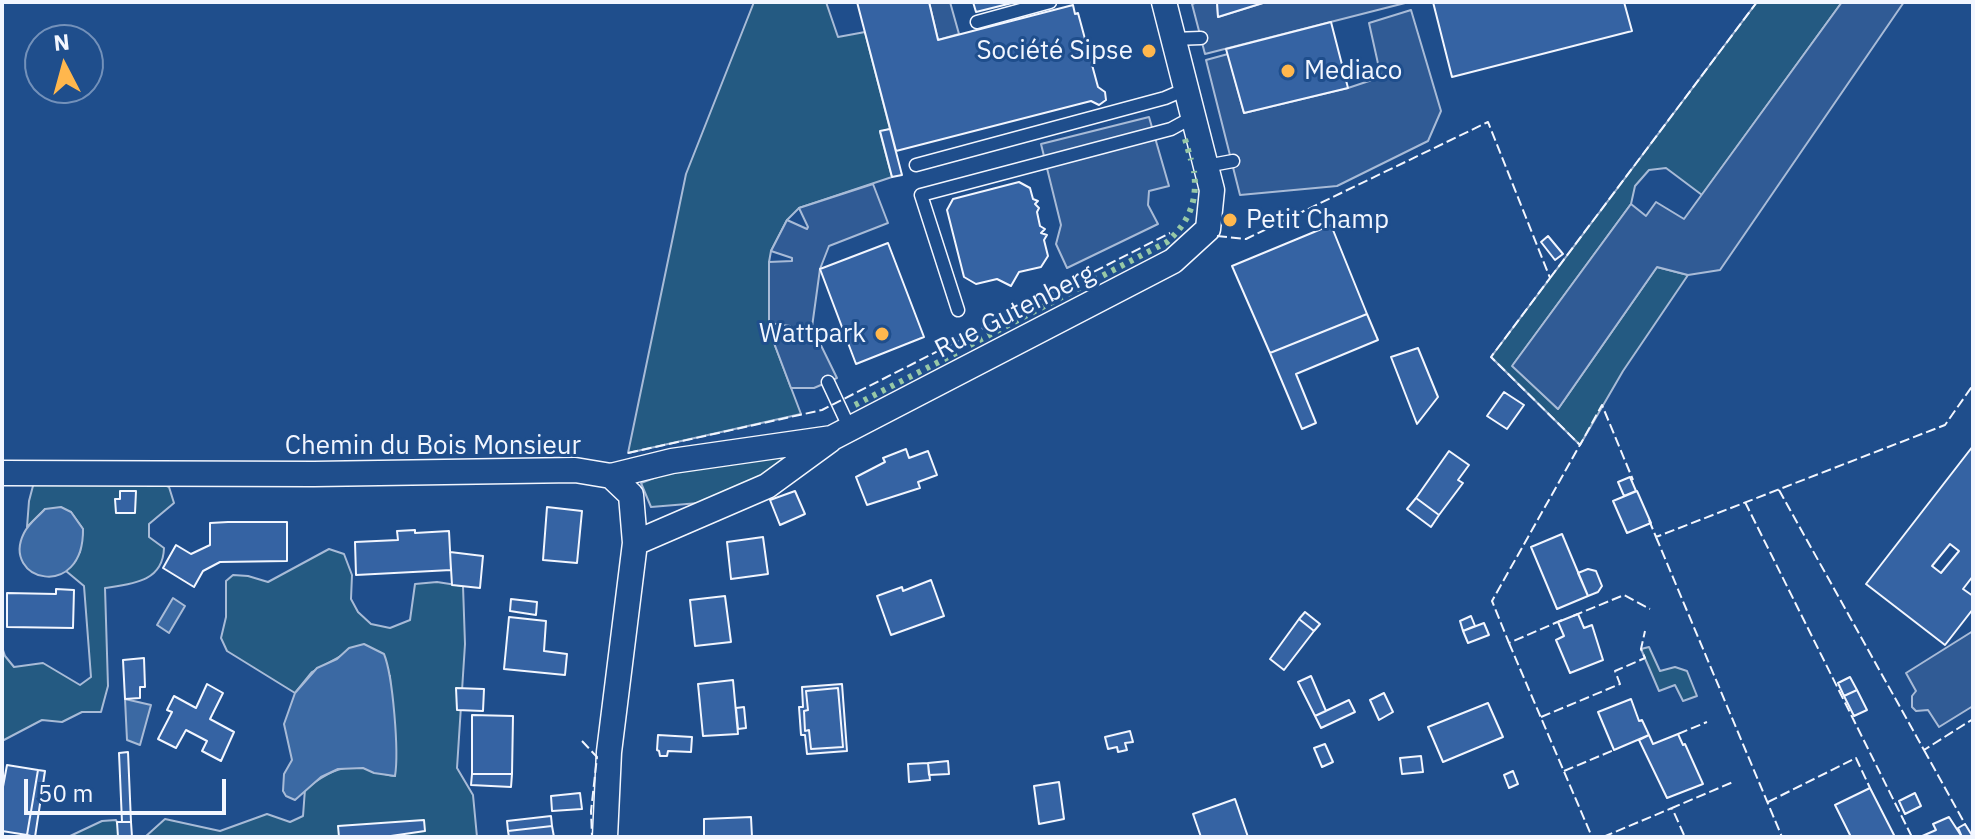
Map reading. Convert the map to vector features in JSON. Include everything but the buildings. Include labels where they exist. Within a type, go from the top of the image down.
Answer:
[{"type":"street","name":"Rue Gutenberg","points":[[611,476],[672,461],[841,433],[1173,261],[1208,229],[1212,190],[1164,2]]},
{"type":"street","points":[[635,543],[767,486],[841,433]]},
{"type":"street","name":"Chemin du Bois Monsieur","points":[[2,473],[314,474],[575,470],[611,476],[631,495],[635,543],[609,752],[605,837]]},
{"type":"lane","points":[[977,22],[1050,2]]},
{"type":"lane","points":[[1173,39],[1201,38]]},
{"type":"lane","points":[[916,165],[1165,98],[1186,89]]},
{"type":"lane","points":[[958,310],[921,195],[1171,129],[1193,117]]},
{"type":"lane","points":[[1206,166],[1233,161]]},
{"type":"lane","points":[[828,382],[841,433]]},
{"type":"shaded area","points":[[754,2],[826,2],[838,37],[865,32],[890,129],[880,132],[892,177],[799,208],[787,220],[771,251],[771,335],[801,414],[628,453],[686,174]]},
{"type":"shaded area","points":[[929,2],[950,2],[959,34],[938,40]]},
{"type":"shaded area","points":[[1217,2],[1218,17],[1266,2],[1409,2],[1205,54],[1192,4]]},
{"type":"shaded area","points":[[1757,2],[1842,2],[1702,195],[1666,168],[1649,170],[1635,186],[1631,204],[1513,365],[1558,409],[1657,267],[1688,275],[1623,371],[1580,445],[1491,357]]},
{"type":"shaded area","points":[[1842,2],[1904,2],[1720,270],[1688,275],[1657,267],[1558,409],[1512,366],[1631,204],[1646,216],[1656,202],[1684,219]]},
{"type":"shaded area","points":[[1411,10],[1441,111],[1428,141],[1337,186],[1240,195],[1206,60],[1228,54],[1244,113],[1348,88],[1381,77],[1369,23]]},
{"type":"shaded area","points":[[1149,117],[1169,186],[1149,191],[1148,205],[1158,224],[1067,268],[1056,244],[1061,225],[1041,144]]},
{"type":"shaded area","points":[[873,184],[888,223],[829,246],[820,269],[812,327],[837,378],[814,388],[791,388],[771,335],[790,326],[769,323],[769,262],[792,261],[792,258],[771,251],[787,220],[807,229],[799,208]]},
{"type":"shaded area","points":[[788,450],[792,458],[756,481],[699,503],[651,507],[641,483],[670,472]]},
{"type":"shaded area","points":[[34,482],[159,482],[169,487],[174,503],[149,524],[149,537],[164,548],[158,568],[152,575],[135,583],[105,588],[108,686],[101,712],[82,712],[62,722],[42,720],[2,741],[2,647],[14,667],[43,663],[80,685],[91,677],[84,586],[66,571],[80,552],[83,529],[71,512],[45,509],[27,527]]},
{"type":"shaded area","points":[[61,507],[71,512],[83,529],[80,552],[71,567],[58,575],[45,576],[32,572],[23,563],[20,550],[24,533],[45,509]]},
{"type":"shaded area","points":[[329,549],[344,554],[352,575],[351,599],[358,612],[371,624],[390,628],[410,620],[415,584],[437,582],[463,586],[465,644],[457,768],[473,795],[477,837],[145,837],[165,819],[220,831],[267,814],[290,822],[303,816],[305,789],[333,772],[355,767],[395,776],[390,676],[346,653],[312,672],[295,693],[227,651],[221,638],[226,617],[226,581],[233,575],[268,582]]},
{"type":"shaded area","points":[[173,598],[185,606],[169,633],[157,625]]},
{"type":"shaded area","points":[[1973,631],[1973,706],[1939,727],[1928,710],[1916,711],[1912,707],[1912,696],[1916,691],[1906,673]]},
{"type":"shaded area","points":[[364,644],[384,654],[387,665],[394,714],[395,776],[363,768],[338,769],[321,777],[295,800],[286,796],[283,791],[284,774],[292,760],[284,724],[295,693],[317,668],[337,659],[349,648]]},
{"type":"shaded area","points":[[1649,647],[1660,671],[1675,667],[1687,671],[1697,696],[1683,701],[1675,685],[1659,691],[1641,649]]},
{"type":"shaded area","points":[[125,699],[151,705],[140,745],[127,740]]},
{"type":"shaded area","points":[[116,820],[123,837],[68,837],[102,821]]},
{"type":"hedge","points":[[1185,139],[1191,160]]},
{"type":"hedge","points":[[970,345],[1167,242],[1181,227],[1190,210],[1195,192],[1194,171]]},
{"type":"hedge","points":[[855,405],[960,351]]},
{"type":"fence","points":[[1550,278],[1757,2]]},
{"type":"fence","points":[[1217,236],[1246,239],[1488,122],[1550,278],[1491,357],[1580,445],[1602,405],[1633,480]]},
{"type":"fence","points":[[628,453],[822,410],[1170,233]]},
{"type":"fence","points":[[1649,520],[1656,537],[1945,425],[1973,385]]},
{"type":"fence","points":[[1562,620],[1509,643],[1492,601],[1581,443]]},
{"type":"fence","points":[[1779,490],[1924,750],[1973,719]]},
{"type":"fence","points":[[1745,502],[1912,837]]},
{"type":"fence","points":[[1656,537],[1782,837]]},
{"type":"fence","points":[[1573,616],[1624,595],[1650,609]]},
{"type":"fence","points":[[1541,717],[1620,684],[1615,671],[1645,658],[1641,649],[1645,631]]},
{"type":"fence","points":[[1509,643],[1592,837]]},
{"type":"fence","points":[[1678,734],[1707,722]]},
{"type":"fence","points":[[582,741],[597,757],[591,811],[592,837]]},
{"type":"fence","points":[[1564,771],[1614,750]]},
{"type":"fence","points":[[1924,750],[1965,824]]},
{"type":"fence","points":[[1768,802],[1856,758],[1870,788]]},
{"type":"fence","points":[[1684,835],[1672,808],[1733,782]]},
{"type":"fence","points":[[1603,837],[1672,808]]},
{"type":"place","name":"Société Sipse","points":[[1149,51]]},
{"type":"place","name":"Mediaco","points":[[1288,71]]},
{"type":"place","name":"Petit Champ","points":[[1230,220]]},
{"type":"place","name":"Wattpark","points":[[882,334]]}]
